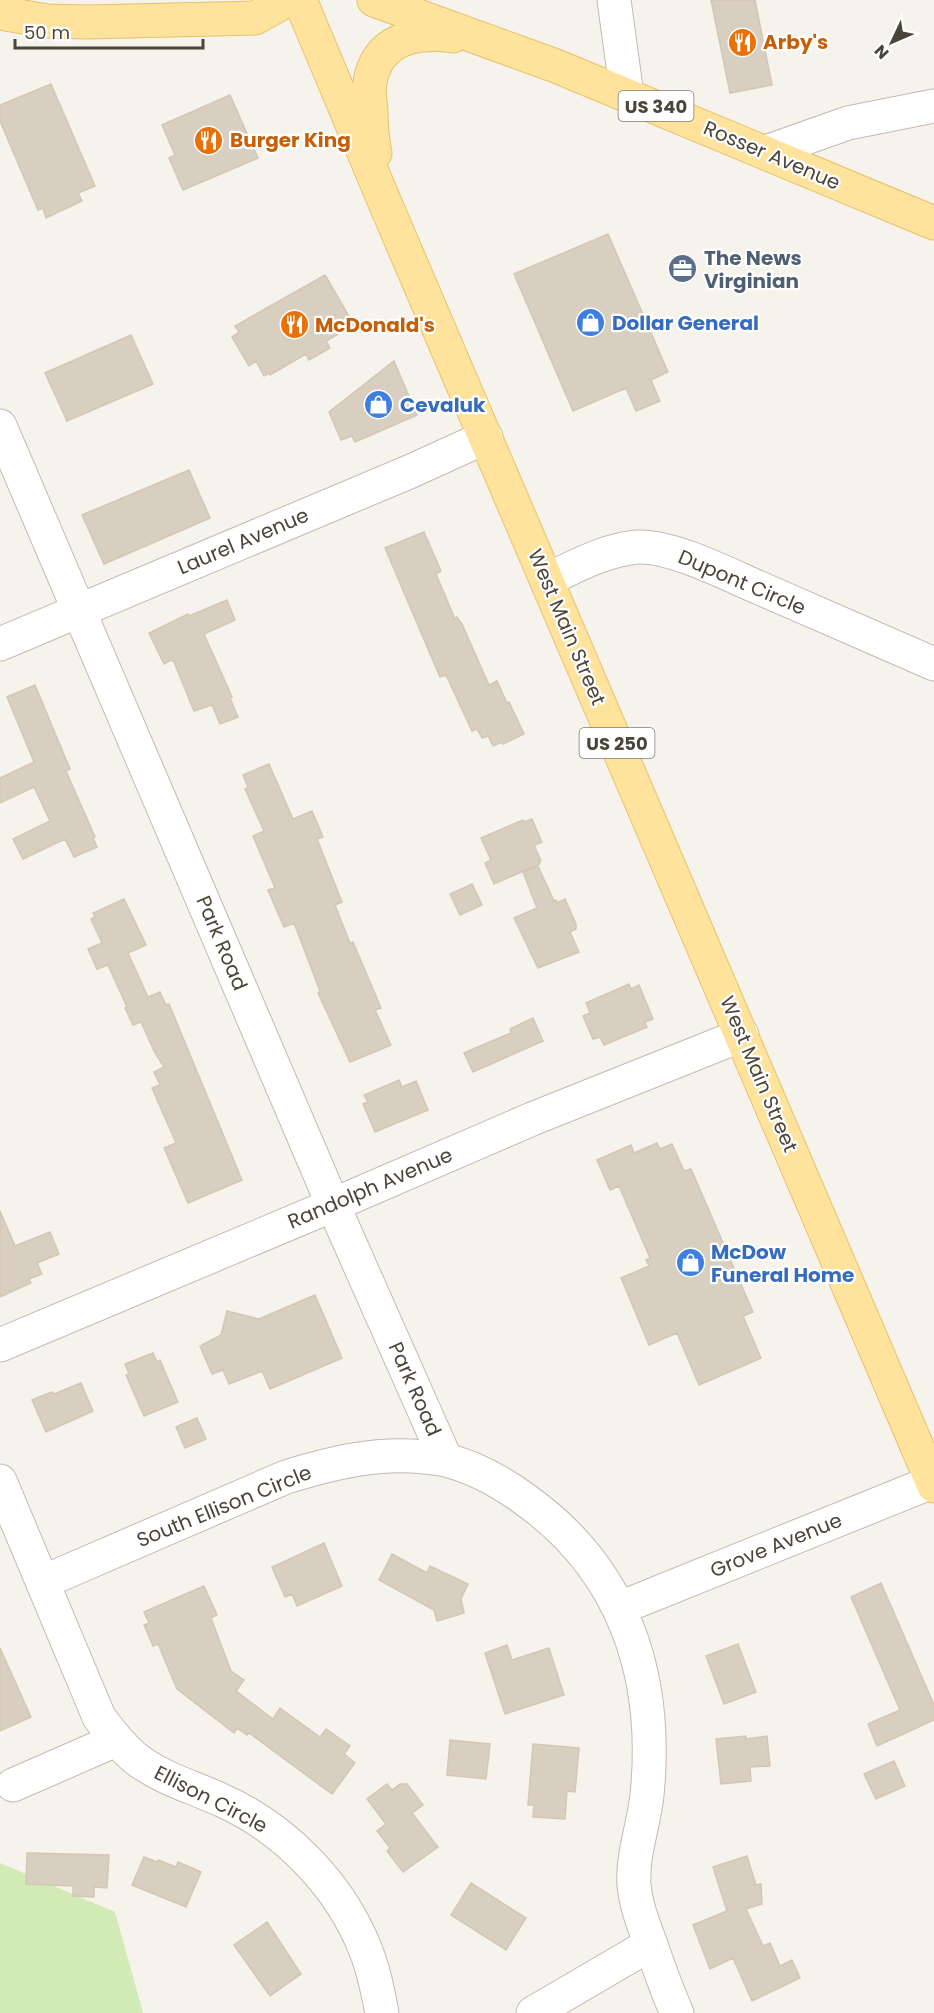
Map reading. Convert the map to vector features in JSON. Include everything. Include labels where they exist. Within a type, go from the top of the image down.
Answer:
[{"type":"main road","points":[[0,13],[47,21],[89,22],[255,18],[287,0]]},
{"type":"main road","name":"West Main Street","points":[[300,0],[933,1484]]},
{"type":"main road","name":"Rosser Avenue","points":[[374,0],[556,66],[934,223]]},
{"type":"main road","points":[[388,210],[372,140],[369,84],[374,64],[385,50],[403,38],[437,34],[482,40]]},
{"type":"street","points":[[614,0],[627,95]]},
{"type":"street","points":[[766,152],[848,123],[934,106]]},
{"type":"street","name":"Park Road","points":[[0,426],[333,1205],[446,1460]]},
{"type":"street","name":"Laurel Avenue","points":[[0,644],[409,472],[486,437]]},
{"type":"street","name":"Dupont Circle","points":[[547,580],[594,558],[623,549],[652,548],[679,555],[934,664]]},
{"type":"street","name":"Randolph Avenue","points":[[0,1345],[532,1119],[742,1035]]},
{"type":"street","name":"South Ellison Circle","points":[[42,1582],[286,1477],[349,1460],[413,1456],[446,1460],[513,1490],[538,1508],[584,1551],[602,1576],[620,1608],[633,1642],[648,1719],[650,1758],[647,1797],[635,1858],[634,1884],[638,1910],[677,2013]]},
{"type":"street","name":"Ellison Circle","points":[[0,1481],[99,1717],[116,1740],[136,1759],[157,1772],[244,1811],[266,1825],[287,1842],[324,1880],[341,1902],[355,1926],[375,1978],[382,2013]]},
{"type":"street","name":"Grove Avenue","points":[[620,1608],[933,1484]]},
{"type":"street","points":[[13,1785],[116,1740]]},
{"type":"street","points":[[533,2013],[651,1944]]},
{"type":"green space","points":[[0,1863],[115,1912],[143,2013],[0,2013]]},
{"type":"building","name":"Arby's","points":[[711,0],[755,0],[772,85],[730,93]]},
{"type":"building","points":[[51,84],[95,186],[78,193],[82,201],[46,218],[43,208],[38,210],[0,121],[0,105]]},
{"type":"building","name":"Burger King","points":[[230,95],[258,158],[183,190],[169,158],[175,155],[162,125]]},
{"type":"building","name":"Dollar General","points":[[608,234],[668,372],[651,380],[660,401],[636,411],[626,388],[573,411],[514,274]]},
{"type":"building","name":"McDonald's","points":[[325,275],[354,325],[326,341],[330,348],[309,360],[306,354],[270,375],[269,373],[264,376],[256,361],[249,366],[232,337],[239,332],[235,326]]},
{"type":"building","points":[[131,335],[153,384],[67,421],[45,373]]},
{"type":"building","points":[[394,361],[417,415],[355,442],[352,436],[341,440],[329,412]]},
{"type":"building","points":[[189,470],[210,518],[104,564],[82,515]]},
{"type":"building","points":[[424,532],[441,571],[436,574],[455,619],[457,617],[462,624],[489,685],[497,681],[524,734],[503,744],[502,742],[493,746],[488,736],[482,738],[477,729],[472,731],[446,675],[440,677],[385,548]]},
{"type":"building","points":[[227,600],[235,620],[204,634],[232,697],[230,698],[238,717],[220,724],[212,705],[194,711],[174,662],[171,660],[164,664],[149,633],[188,614],[189,616]]},
{"type":"building","points":[[35,685],[70,769],[66,771],[95,837],[93,838],[97,847],[74,857],[65,839],[23,859],[13,839],[50,821],[34,787],[0,803],[0,778],[34,762],[7,697]]},
{"type":"building","points":[[269,764],[293,819],[312,811],[323,837],[317,839],[342,902],[335,905],[381,1008],[375,1010],[391,1045],[350,1062],[318,993],[320,991],[294,923],[284,927],[268,890],[275,888],[253,836],[264,831],[245,789],[248,787],[243,775]]},
{"type":"building","points":[[532,819],[542,842],[534,845],[541,861],[540,864],[494,884],[485,863],[491,860],[481,838],[523,820],[524,822]]},
{"type":"building","points":[[538,866],[554,901],[556,900],[557,903],[565,899],[576,924],[576,929],[570,932],[579,952],[538,968],[514,918],[537,908],[523,872]]},
{"type":"building","points":[[472,884],[482,905],[460,915],[450,894]]},
{"type":"building","points":[[124,899],[146,945],[128,953],[148,997],[160,992],[166,1005],[169,1004],[242,1180],[188,1203],[164,1148],[176,1143],[152,1088],[160,1085],[154,1072],[164,1067],[141,1022],[133,1025],[108,965],[97,969],[88,949],[102,943],[91,919],[95,917],[93,913]]},
{"type":"building","points":[[629,984],[631,989],[639,985],[653,1019],[645,1022],[647,1027],[604,1045],[600,1037],[593,1039],[583,1016],[590,1013],[586,1003]]},
{"type":"building","points":[[533,1018],[543,1041],[473,1072],[464,1053],[511,1033],[510,1029]]},
{"type":"building","points":[[399,1080],[402,1087],[416,1081],[428,1110],[375,1132],[363,1104],[368,1102],[364,1095]]},
{"type":"building","name":"McDow Funeral Home","points":[[657,1143],[660,1149],[672,1144],[684,1171],[691,1169],[753,1312],[743,1316],[761,1358],[699,1385],[677,1333],[649,1345],[621,1278],[649,1266],[646,1260],[650,1258],[619,1186],[610,1190],[597,1160],[631,1145],[634,1153]]},
{"type":"building","points":[[0,1211],[15,1246],[50,1232],[59,1254],[37,1263],[42,1274],[29,1279],[31,1283],[0,1297]]},
{"type":"building","points":[[315,1295],[342,1358],[270,1389],[262,1371],[229,1384],[223,1370],[212,1374],[200,1346],[221,1335],[227,1311],[259,1319]]},
{"type":"building","points":[[153,1353],[157,1362],[160,1360],[178,1402],[144,1416],[126,1375],[129,1374],[125,1364]]},
{"type":"building","points":[[81,1383],[93,1411],[46,1432],[32,1400]]},
{"type":"building","points":[[197,1418],[206,1439],[185,1448],[176,1427]]},
{"type":"building","points":[[324,1543],[342,1586],[297,1606],[292,1594],[285,1597],[272,1567]]},
{"type":"building","points":[[392,1554],[427,1573],[430,1566],[468,1584],[461,1599],[464,1613],[437,1621],[434,1610],[379,1580]]},
{"type":"building","points":[[881,1583],[934,1705],[934,1720],[877,1746],[868,1724],[900,1710],[851,1597]]},
{"type":"building","points":[[204,1586],[217,1615],[211,1618],[231,1671],[244,1680],[236,1691],[273,1719],[280,1708],[320,1737],[326,1729],[350,1746],[344,1754],[355,1763],[332,1794],[249,1733],[247,1735],[237,1728],[234,1733],[177,1689],[158,1644],[153,1646],[144,1625],[149,1623],[144,1612]]},
{"type":"building","points":[[738,1644],[756,1692],[724,1704],[706,1656]]},
{"type":"building","points":[[507,1645],[512,1660],[549,1648],[564,1695],[505,1714],[485,1653]]},
{"type":"building","points":[[0,1648],[31,1717],[0,1731]]},
{"type":"building","points":[[746,1736],[746,1739],[767,1736],[770,1766],[750,1767],[751,1781],[721,1784],[716,1739]]},
{"type":"building","points":[[450,1740],[490,1744],[486,1779],[447,1775]]},
{"type":"building","points":[[533,1744],[579,1748],[575,1792],[567,1791],[565,1819],[533,1817],[534,1805],[528,1805]]},
{"type":"building","points":[[894,1761],[905,1786],[876,1799],[864,1774]]},
{"type":"building","points":[[387,1784],[392,1790],[400,1784],[407,1784],[423,1805],[412,1813],[438,1847],[403,1872],[387,1851],[390,1848],[377,1831],[386,1824],[367,1799]]},
{"type":"building","points":[[27,1853],[109,1855],[107,1888],[94,1887],[94,1897],[73,1896],[73,1886],[26,1884]]},
{"type":"building","points":[[747,1856],[756,1885],[761,1884],[762,1904],[746,1909],[763,1946],[770,1943],[780,1966],[792,1960],[800,1978],[752,2001],[733,1958],[710,1969],[693,1925],[727,1911],[713,1867]]},
{"type":"building","points":[[144,1857],[176,1867],[178,1862],[201,1872],[186,1907],[132,1885]]},
{"type":"building","points":[[471,1883],[526,1918],[506,1950],[451,1915]]},
{"type":"building","points":[[267,1922],[301,1974],[270,1996],[234,1945]]},
{"type":"place","name":"Arby's","points":[[742,42]]},
{"type":"place","name":"Burger King","points":[[209,140]]},
{"type":"place","name":"The News Virginian","points":[[683,269]]},
{"type":"place","name":"Dollar General","points":[[591,323]]},
{"type":"place","name":"McDonald's","points":[[294,325]]},
{"type":"place","name":"Cevaluk","points":[[379,405]]},
{"type":"place","name":"McDow Funeral Home","points":[[690,1263]]}]
